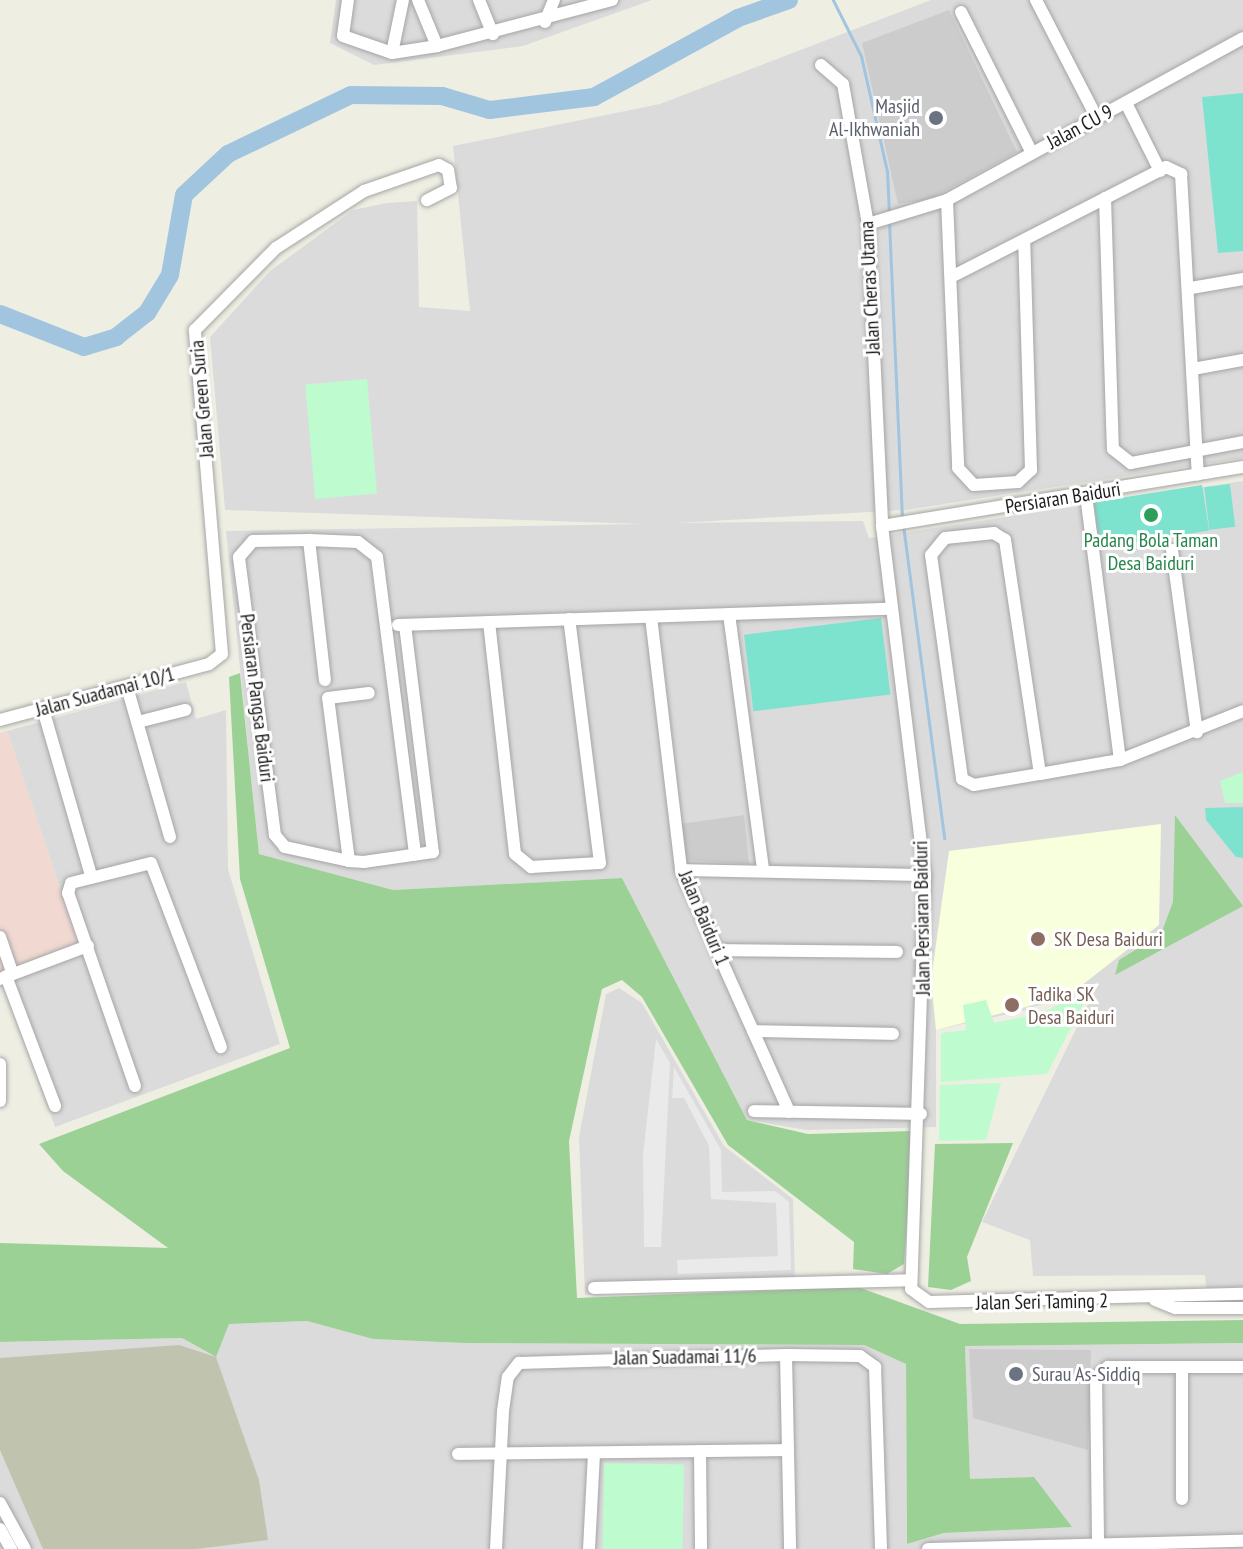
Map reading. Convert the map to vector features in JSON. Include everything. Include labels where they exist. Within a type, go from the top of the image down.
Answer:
[{"type":"street","points":[[348,0],[343,36],[392,53],[545,22],[612,0]]},
{"type":"street","points":[[392,53],[403,0]]},
{"type":"street","points":[[418,0],[437,46]]},
{"type":"street","points":[[479,0],[493,34]]},
{"type":"street","points":[[545,22],[554,0]]},
{"type":"street","points":[[1036,0],[1097,118]]},
{"type":"street","points":[[961,12],[1032,153]]},
{"type":"street","name":"Jalan CU 9","points":[[868,224],[947,200],[1243,38]]},
{"type":"street","name":"Jalan Cheras Utama","points":[[821,65],[843,84],[868,224],[882,526]]},
{"type":"street","points":[[1126,103],[1163,169]]},
{"type":"street","name":"Jalan Green Suria","points":[[209,664],[226,640],[198,323],[276,248],[375,185],[439,165],[448,170],[451,188],[427,200]]},
{"type":"street","points":[[955,275],[1163,169],[1181,174],[1187,188],[1198,475]]},
{"type":"street","points":[[1105,198],[1113,449],[1120,458],[1131,463],[1243,442]]},
{"type":"street","points":[[947,200],[955,275],[963,480],[1018,482],[1031,470],[1024,240]]},
{"type":"street","points":[[1191,288],[1243,279]]},
{"type":"street","points":[[1193,369],[1243,360]]},
{"type":"street","points":[[1242,467],[1243,475]]},
{"type":"street","name":"Persiaran Baiduri","points":[[882,526],[1086,495],[1242,467]]},
{"type":"street","points":[[1086,495],[1120,760]]},
{"type":"street","name":"Jalan Persiaran Baiduri","points":[[882,526],[925,875],[921,1114],[911,1280]]},
{"type":"street","points":[[1040,774],[1005,540],[994,533],[945,538],[931,555],[962,779],[974,785],[1040,774],[1120,760],[1197,732],[1243,711]]},
{"type":"street","points":[[309,540],[325,680]]},
{"type":"street","name":"Persiaran Pangsa Baiduri","points":[[387,625],[377,557],[358,542],[253,541],[239,557],[275,835],[285,847],[349,861],[433,852],[405,625]]},
{"type":"street","points":[[1172,550],[1197,732]]},
{"type":"street","points":[[415,855],[387,625],[890,609]]},
{"type":"street","points":[[729,614],[763,870]]},
{"type":"street","name":"Jalan Baiduri 1","points":[[651,617],[681,870],[789,1112]]},
{"type":"street","points":[[489,622],[515,854],[531,867],[600,863],[569,619]]},
{"type":"street","name":"Jalan Suadamai 10/1","points":[[0,720],[45,715],[129,692],[209,664]]},
{"type":"street","points":[[129,692],[170,837]]},
{"type":"street","points":[[349,861],[328,698],[369,693]]},
{"type":"street","points":[[138,722],[185,710]]},
{"type":"street","points":[[45,715],[91,875]]},
{"type":"street","points":[[135,1086],[68,893],[71,883],[132,862],[151,863],[221,1047]]},
{"type":"street","points":[[681,870],[925,875]]},
{"type":"street","points":[[0,937],[7,978],[55,1106]]},
{"type":"street","points":[[7,978],[88,946]]},
{"type":"street","points":[[716,950],[897,952]]},
{"type":"street","points":[[753,1031],[893,1034]]},
{"type":"street","points":[[0,1064],[0,1101]]},
{"type":"street","points":[[754,1111],[921,1114]]},
{"type":"street","points":[[594,1288],[911,1280]]},
{"type":"street","name":"Jalan Seri Taming 2","points":[[911,1280],[914,1294],[929,1302],[1155,1300],[1243,1294]]},
{"type":"street","name":"Jalan Seri Taming 2","points":[[1155,1300],[1175,1308],[1243,1308]]},
{"type":"street","points":[[786,1355],[790,1549]]},
{"type":"street","name":"Jalan Suadamai 11/6","points":[[501,1454],[508,1377],[534,1358],[786,1355],[869,1360],[881,1549]]},
{"type":"street","points":[[1098,1540],[1096,1377],[1108,1367],[1243,1367]]},
{"type":"street","points":[[1182,1367],[1182,1499]]},
{"type":"street","points":[[458,1454],[788,1450]]},
{"type":"street","points":[[700,1451],[701,1549]]},
{"type":"street","points":[[589,1549],[594,1453]]},
{"type":"street","points":[[496,1549],[501,1454]]},
{"type":"street","points":[[0,1503],[25,1549]]},
{"type":"street","points":[[0,1529],[11,1549]]},
{"type":"street","points":[[928,1549],[1098,1540],[1243,1541]]},
{"type":"shaded area","points":[[336,0],[652,0],[523,46],[374,65],[330,43]]},
{"type":"shaded area","points":[[931,0],[1243,0],[1243,458],[905,510],[676,523],[863,521],[869,538],[1243,481],[1243,1287],[1206,1288],[1205,1275],[1033,1276],[1030,1240],[982,1222],[1099,982],[1026,1010],[936,1030],[936,1127],[807,1130],[747,1120],[622,878],[393,890],[259,854],[226,531],[644,524],[225,510],[210,337],[270,271],[353,210],[387,203],[417,201],[419,307],[470,311],[453,146],[660,104]]},
{"type":"shaded area","points":[[949,10],[1017,152],[931,199],[898,204],[862,43]]},
{"type":"shaded area","points":[[1243,93],[1243,251],[1218,253],[1202,97]]},
{"type":"shaded area","points":[[1230,484],[1235,527],[1209,530],[1204,487]]},
{"type":"shaded area","name":"Padang Bola Taman Desa Baiduri","points":[[1202,485],[1209,530],[1101,548],[1093,502]]},
{"type":"shaded area","points":[[881,618],[890,694],[753,711],[744,635]]},
{"type":"shaded area","points":[[186,682],[196,719],[226,710],[228,869],[280,1044],[55,1127],[0,972],[79,945],[7,731]]},
{"type":"shaded area","points":[[7,731],[79,945],[0,972],[0,733]]},
{"type":"shaded area","points":[[1243,807],[1243,858],[1236,857],[1206,820],[1205,808]]},
{"type":"shaded area","points":[[744,815],[749,864],[685,860],[680,824]]},
{"type":"shaded area","name":"SK Desa Baiduri","points":[[1161,824],[1159,925],[1068,996],[936,1030],[931,980],[949,851]]},
{"type":"shaded area","points":[[619,988],[642,1003],[724,1146],[793,1199],[795,1285],[585,1295],[579,1137],[606,994]]},
{"type":"shaded area","points":[[656,1039],[670,1063],[661,1247],[644,1247],[643,1155]]},
{"type":"shaded area","points":[[674,1067],[721,1150],[722,1192],[775,1191],[789,1202],[791,1270],[678,1274],[677,1260],[778,1256],[776,1203],[711,1199],[709,1146],[684,1098],[672,1098]]},
{"type":"shaded area","points":[[307,1321],[373,1339],[463,1343],[864,1345],[906,1364],[907,1544],[944,1533],[1071,1527],[1034,1477],[970,1480],[965,1346],[1243,1343],[1243,1549],[0,1549],[0,1342],[182,1338],[215,1357],[229,1324]]},
{"type":"shaded area","points":[[179,1345],[216,1357],[259,1480],[268,1540],[197,1549],[43,1549],[0,1450],[0,1358]]},
{"type":"shaded area","points":[[969,1349],[1091,1350],[1088,1450],[973,1418]]},
{"type":"green space","points":[[367,379],[377,494],[315,499],[305,384]]},
{"type":"green space","points":[[240,673],[259,854],[393,890],[622,878],[747,1120],[808,1134],[913,1131],[904,1264],[887,1274],[853,1269],[854,1242],[728,1145],[642,997],[622,980],[602,989],[569,1141],[577,1298],[858,1287],[960,1324],[1243,1320],[1243,1343],[965,1346],[970,1479],[1034,1477],[1072,1527],[944,1533],[907,1544],[906,1364],[864,1345],[463,1343],[373,1339],[307,1321],[229,1324],[216,1357],[182,1338],[0,1342],[0,1243],[168,1248],[63,1171],[39,1144],[290,1048],[240,879],[229,677]]},
{"type":"green space","points":[[1243,772],[1243,803],[1225,803],[1220,781]]},
{"type":"green space","points":[[1175,815],[1243,906],[1115,975],[1119,960],[1161,934],[1173,902]]},
{"type":"green space","points":[[1091,989],[1047,1074],[941,1082],[941,1033],[966,1030],[963,1005],[986,1000],[994,1023],[1042,1013]]},
{"type":"green space","points":[[1001,1083],[986,1140],[939,1141],[940,1085]]},
{"type":"green space","points":[[1013,1143],[967,1257],[971,1281],[951,1290],[928,1287],[935,1144]]},
{"type":"green space","points":[[604,1463],[684,1464],[683,1549],[602,1549]]},
{"type":"waterway","points":[[0,314],[84,347],[116,337],[147,313],[170,275],[184,195],[228,154],[351,95],[442,96],[490,110],[594,97],[738,18],[789,0]]},
{"type":"waterway","points":[[833,0],[861,56],[887,171],[889,213]]},
{"type":"waterway","points":[[889,221],[902,517]]},
{"type":"waterway","points":[[903,525],[944,838]]},
{"type":"place","name":"Masjid Al-Ikhwaniah","points":[[936,118]]},
{"type":"place","name":"Padang Bola Taman Desa Baiduri","points":[[1151,515]]},
{"type":"place","name":"SK Desa Baiduri","points":[[1038,939]]},
{"type":"place","name":"Tadika SK Desa Baiduri","points":[[1012,1005]]},
{"type":"place","name":"Surau As-Siddiq","points":[[1016,1374]]}]
